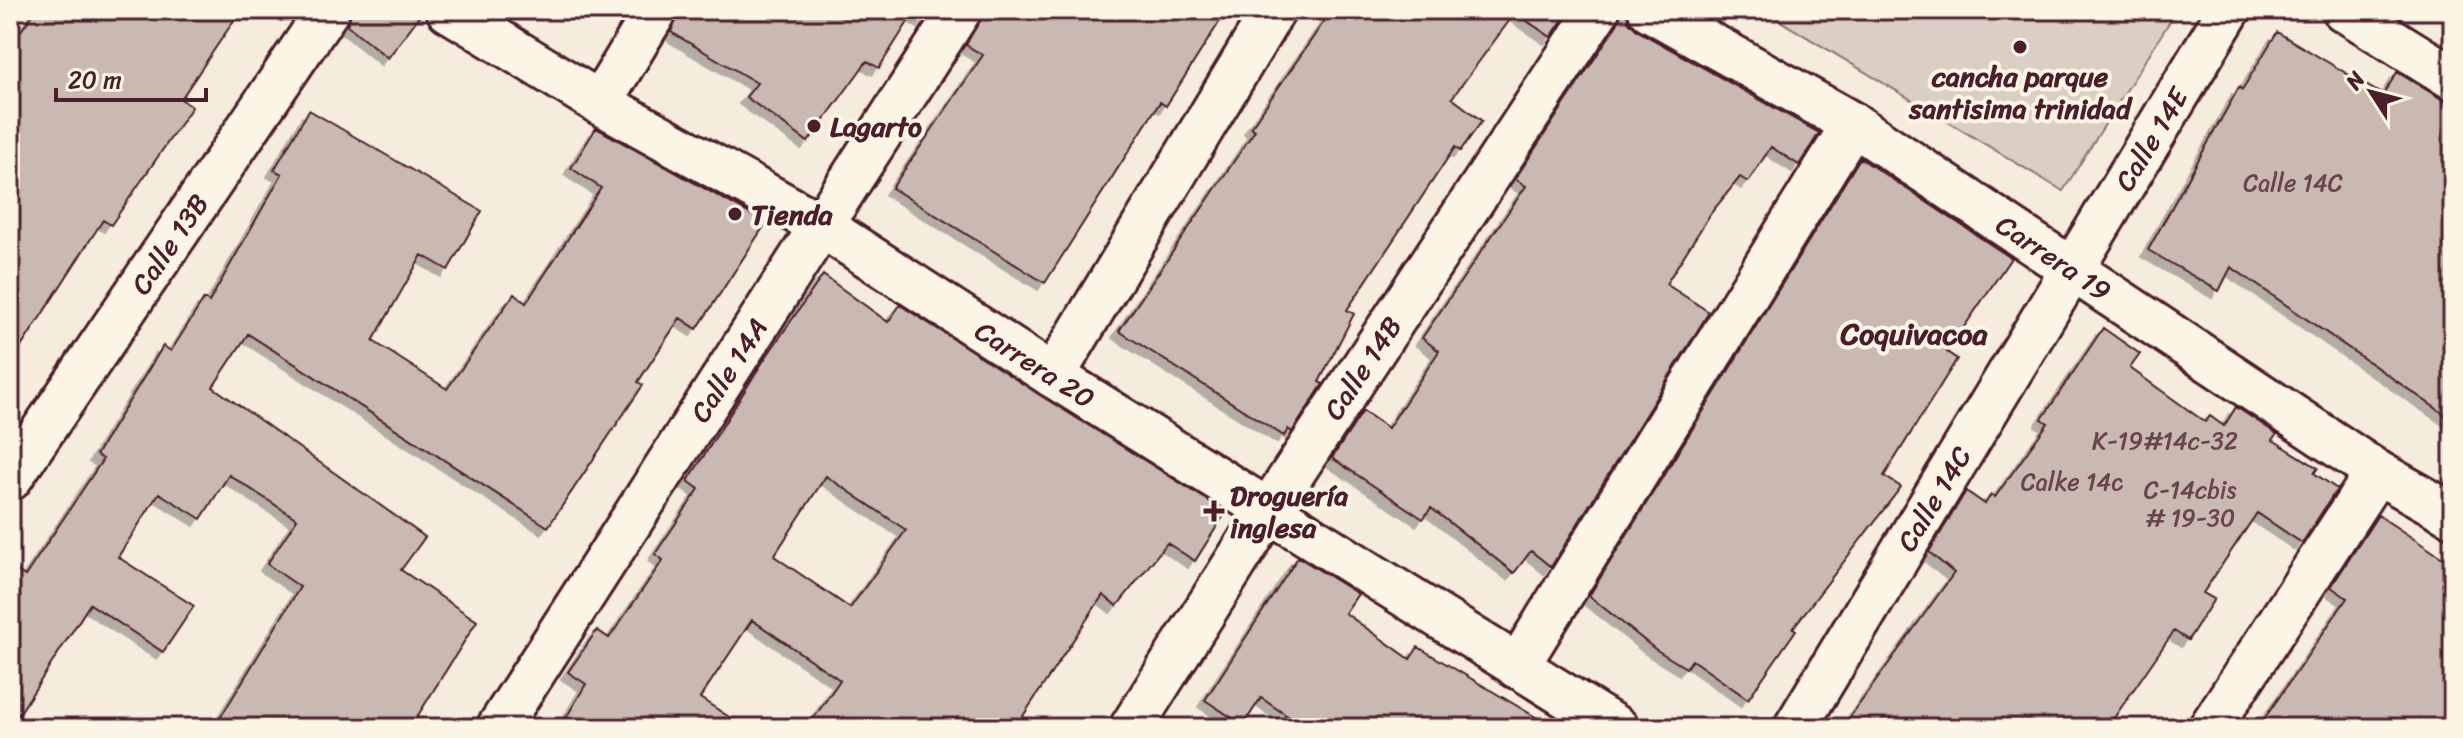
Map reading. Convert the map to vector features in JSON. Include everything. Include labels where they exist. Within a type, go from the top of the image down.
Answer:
[{"type":"street","name":"Calle 13B","points":[[10,479],[328,10]]},
{"type":"street","name":"Carrera 20","points":[[448,10],[600,103],[822,226],[1053,376],[1270,508],[1617,728]]},
{"type":"street","points":[[600,103],[656,10]]},
{"type":"street","name":"Calle 14A","points":[[498,728],[960,10]]},
{"type":"street","points":[[1053,376],[1274,10]]},
{"type":"street","name":"Calle 14B","points":[[1131,728],[1270,508],[1598,10]]},
{"type":"street","name":"Carrera 19","points":[[1650,10],[1853,124],[2377,472],[2453,515]]},
{"type":"street","name":"Calle 14E","points":[[2074,268],[2229,10]]},
{"type":"street","points":[[2344,10],[2453,78]]},
{"type":"street","points":[[1517,667],[1853,124]]},
{"type":"street","name":"Calle 14C","points":[[1795,728],[2074,268]]},
{"type":"street","points":[[2210,728],[2377,472]]},
{"type":"shaded area","points":[[1762,10],[2177,10],[2063,191]]},
{"type":"building","points":[[36,10],[241,10],[181,99],[192,107],[111,225],[103,220],[10,364],[10,46]]},
{"type":"building","points":[[352,10],[424,10],[388,58],[347,25]]},
{"type":"building","points":[[680,10],[931,10],[925,21],[913,14],[879,68],[867,61],[808,142],[746,97],[757,83],[671,32]]},
{"type":"building","points":[[984,10],[1227,10],[1166,106],[1160,102],[1045,283],[892,188],[983,55],[966,45]]},
{"type":"building","points":[[1332,10],[1569,10],[1551,37],[1515,13],[1452,98],[1482,121],[1460,151],[1455,147],[1347,310],[1354,314],[1319,382],[1323,384],[1292,432],[1288,429],[1284,436],[1119,331],[1255,130],[1251,127]]},
{"type":"building","points":[[1622,10],[1626,10],[1629,22],[1638,31],[1819,133],[1799,165],[1771,147],[1748,182],[1740,177],[1711,213],[1666,284],[1709,312],[1551,567],[1531,551],[1514,573],[1431,508],[1423,519],[1332,458],[1363,411],[1388,428],[1439,351],[1422,338],[1526,186],[1515,179],[1618,23]]},
{"type":"building","points":[[2277,32],[2383,95],[2397,72],[2453,106],[2453,420],[2231,267],[2219,291],[2148,250],[2239,87],[2242,90]]},
{"type":"building","points":[[309,110],[482,211],[448,270],[422,255],[373,341],[447,389],[514,294],[526,303],[601,188],[571,168],[596,128],[766,223],[697,329],[680,318],[638,382],[643,385],[548,527],[248,334],[213,387],[425,537],[401,570],[477,621],[410,728],[214,728],[300,587],[267,564],[297,519],[229,475],[201,519],[159,493],[118,557],[194,606],[163,652],[90,604],[10,728],[10,566],[25,576],[103,459],[96,455],[163,346],[171,351],[204,299],[209,302],[282,174],[274,170]]},
{"type":"building","points":[[1860,158],[2011,258],[1947,352],[1957,359],[1884,476],[1901,487],[1793,628],[1796,630],[1748,699],[1692,660],[1686,668],[1655,649],[1589,596]]},
{"type":"building","points":[[823,275],[888,322],[900,305],[1226,512],[1195,561],[1167,543],[1117,606],[1103,595],[1015,728],[807,728],[840,680],[752,620],[700,698],[746,728],[560,728],[586,684],[568,672],[597,630],[609,638],[663,560],[655,554],[699,489],[688,481],[764,360]],"holes":[[[826,476],[906,530],[850,608],[774,556]]]},
{"type":"building","points":[[2103,328],[2140,354],[2130,368],[2205,422],[2210,416],[2224,426],[2236,407],[2277,434],[2273,440],[2318,468],[2314,473],[2337,489],[2302,543],[2257,513],[2203,593],[2214,599],[2188,640],[2174,631],[2107,728],[1842,728],[1954,573],[1929,552],[1966,491],[1985,504],[1991,494],[1995,497],[2048,423],[2042,419]]},
{"type":"building","points":[[2378,515],[2453,565],[2453,728],[2258,728],[2347,598],[2331,587]]},
{"type":"building","points":[[1298,557],[1358,594],[1345,613],[1410,659],[1418,647],[1554,728],[1305,728],[1261,698],[1243,725],[1205,700]]},
{"type":"place","name":"cancha parque santisima trinidad","points":[[2020,47]]},
{"type":"place","name":"Lagarto","points":[[814,126]]},
{"type":"place","name":"Tienda","points":[[735,214]]},
{"type":"place","name":"Droguería inglesa","points":[[1214,511]]},
{"type":"district","name":"Coquivacoa","points":[[1914,334]]}]
